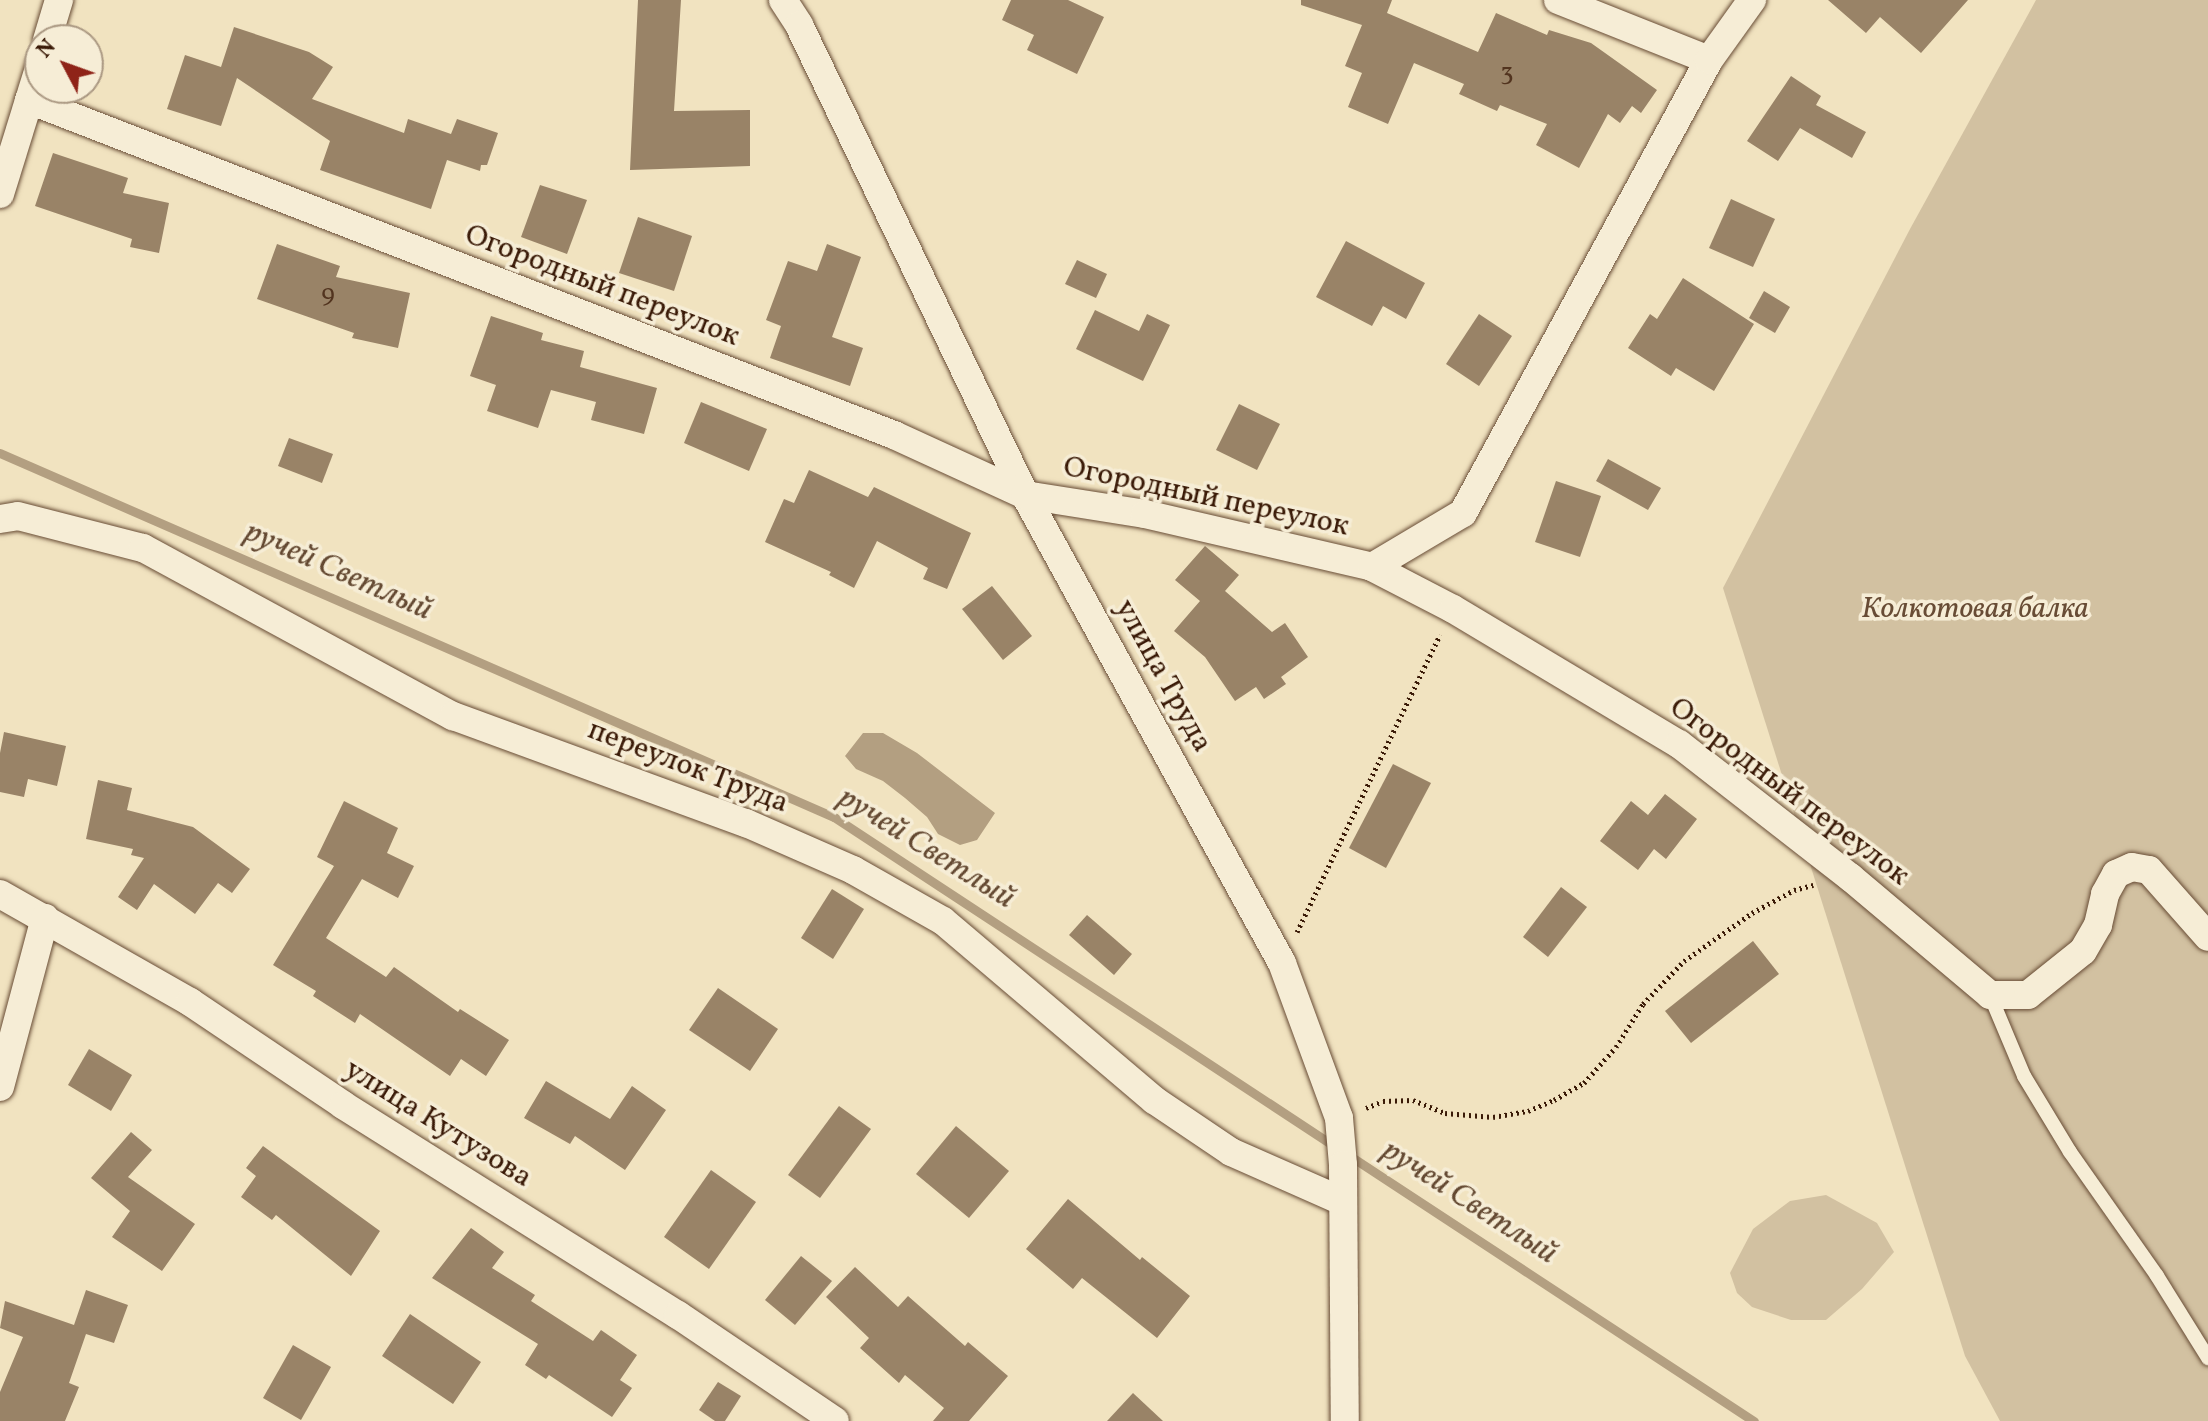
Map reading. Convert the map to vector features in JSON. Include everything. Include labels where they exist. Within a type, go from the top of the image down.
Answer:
[{"type":"street","points":[[52,24],[59,0]]},
{"type":"street","name":"улица Труда","points":[[783,0],[806,39],[1025,495],[1282,963],[1339,1122],[1343,1165],[1345,1421]]},
{"type":"street","points":[[1558,0],[1709,60]]},
{"type":"street","points":[[1372,567],[1463,513],[1709,60],[1752,0]]},
{"type":"street","points":[[0,194],[28,104]]},
{"type":"street","name":"Огородный переулок","points":[[39,104],[894,435],[1025,495],[1145,514],[1372,567],[1453,609],[1679,744],[1850,877],[1990,995]]},
{"type":"street","name":"переулок Труда","points":[[0,519],[18,516],[143,548],[453,716],[746,823],[853,870],[943,921],[1167,1109],[1231,1152],[1342,1201]]},
{"type":"street","points":[[1990,995],[2028,995],[2083,951],[2098,925],[2105,894],[2116,874],[2132,867],[2149,870],[2208,937]]},
{"type":"street","name":"улица Кутузова","points":[[0,894],[190,1002],[343,1105],[678,1315],[835,1421]]},
{"type":"street","points":[[0,1087],[45,918]]},
{"type":"lane","points":[[1990,995],[2024,1076],[2070,1152],[2157,1276],[2208,1358]]},
{"type":"path","points":[[1282,963],[1453,609]]},
{"type":"path","points":[[1339,1122],[1383,1101],[1413,1100],[1445,1113],[1493,1117],[1528,1111],[1554,1100],[1584,1083],[1616,1047],[1643,1004],[1684,961],[1752,913],[1794,890],[1850,877]]},
{"type":"green space","name":"Колкотовая балка","points":[[2036,0],[2208,0],[2208,1421],[2000,1421],[1965,1356],[1723,588],[1910,229]]},
{"type":"green space","points":[[1826,1195],[1877,1223],[1894,1252],[1862,1289],[1826,1320],[1791,1320],[1752,1307],[1737,1293],[1730,1273],[1753,1229],[1790,1201]]},
{"type":"shaded area","points":[[863,733],[883,733],[917,753],[995,813],[977,840],[960,845],[938,834],[927,817],[905,798],[883,781],[856,769],[845,756]]},
{"type":"building","points":[[638,0],[681,0],[674,111],[750,110],[750,166],[630,170]]},
{"type":"building","points":[[1011,0],[1068,0],[1104,17],[1077,74],[1027,50],[1034,35],[1002,20]]},
{"type":"building","points":[[1301,0],[1392,0],[1387,13],[1478,52],[1496,13],[1547,35],[1549,30],[1591,43],[1657,90],[1641,113],[1632,106],[1620,123],[1608,114],[1579,168],[1536,145],[1547,124],[1500,105],[1497,111],[1459,94],[1464,84],[1414,63],[1388,124],[1348,107],[1362,73],[1345,66],[1362,25],[1301,5]]},
{"type":"building","points":[[1828,0],[1968,0],[1921,53],[1880,17],[1866,33]]},
{"type":"building","points":[[234,27],[309,52],[333,67],[312,99],[404,133],[408,119],[451,134],[457,119],[498,133],[487,165],[481,165],[480,171],[447,160],[431,209],[320,170],[330,141],[237,78],[221,126],[167,109],[185,55],[221,67]]},
{"type":"building","points":[[1791,76],[1821,96],[1816,105],[1866,132],[1852,158],[1800,128],[1778,161],[1747,141]]},
{"type":"building","points":[[53,153],[128,178],[123,193],[169,203],[159,253],[130,247],[132,239],[35,206]]},
{"type":"building","points":[[540,185],[587,200],[567,254],[521,237]]},
{"type":"building","points":[[1731,199],[1775,219],[1753,267],[1709,248]]},
{"type":"building","points":[[638,217],[692,236],[674,291],[619,273]]},
{"type":"building","points":[[1346,241],[1425,283],[1406,319],[1383,306],[1372,326],[1316,297]]},
{"type":"building","points":[[277,244],[340,266],[336,277],[410,293],[398,348],[352,338],[354,333],[257,299]]},
{"type":"building","points":[[827,244],[861,257],[832,337],[863,348],[850,386],[770,358],[781,326],[766,320],[788,261],[817,271]]},
{"type":"building","points":[[1077,260],[1107,274],[1096,298],[1065,284]]},
{"type":"building","points":[[1683,278],[1754,324],[1714,391],[1676,368],[1671,376],[1628,348],[1650,314],[1657,319]]},
{"type":"building","points":[[1764,291],[1790,307],[1775,333],[1749,318]]},
{"type":"building","points":[[1095,310],[1139,331],[1147,314],[1170,325],[1143,381],[1076,349]]},
{"type":"building","points":[[1479,314],[1512,336],[1479,386],[1446,364]]},
{"type":"building","points":[[491,316],[543,333],[541,340],[584,351],[580,367],[657,388],[644,434],[591,420],[596,402],[551,390],[538,428],[487,411],[496,385],[470,376]]},
{"type":"building","points":[[701,402],[767,429],[749,471],[684,443]]},
{"type":"building","points":[[1239,404],[1280,424],[1257,470],[1216,450]]},
{"type":"building","points":[[289,438],[333,454],[322,483],[278,466]]},
{"type":"building","points":[[1608,459],[1661,488],[1648,510],[1596,481]]},
{"type":"building","points":[[809,470],[868,497],[874,487],[971,533],[947,589],[923,579],[928,568],[877,541],[854,588],[829,575],[831,572],[765,542],[784,499],[794,503]]},
{"type":"building","points":[[1556,481],[1601,496],[1580,557],[1535,542]]},
{"type":"building","points":[[1205,546],[1239,575],[1225,591],[1272,632],[1285,623],[1308,657],[1281,677],[1286,684],[1264,699],[1256,687],[1235,701],[1205,657],[1174,631],[1200,601],[1175,580]]},
{"type":"building","points":[[992,586],[1032,636],[1003,660],[962,609]]},
{"type":"building","points":[[4,732],[66,746],[57,786],[28,779],[24,797],[0,792],[0,753]]},
{"type":"building","points":[[1393,764],[1431,783],[1386,868],[1349,848]]},
{"type":"building","points":[[98,780],[132,788],[127,810],[193,827],[250,869],[232,893],[218,883],[195,914],[154,884],[137,910],[118,897],[144,858],[131,855],[133,849],[86,839]]},
{"type":"building","points":[[1665,794],[1697,819],[1666,859],[1654,849],[1638,870],[1600,841],[1631,801],[1648,815]]},
{"type":"building","points":[[344,801],[398,828],[387,853],[414,866],[398,898],[362,879],[326,938],[386,977],[394,967],[458,1012],[460,1009],[509,1040],[486,1076],[461,1059],[450,1076],[360,1014],[355,1023],[313,996],[316,991],[273,965],[334,866],[317,857]]},
{"type":"building","points":[[1561,887],[1587,907],[1548,957],[1523,937]]},
{"type":"building","points":[[832,889],[864,909],[833,959],[801,938]]},
{"type":"building","points":[[1087,915],[1132,954],[1114,975],[1069,935]]},
{"type":"building","points":[[1753,941],[1779,974],[1691,1043],[1665,1011]]},
{"type":"building","points":[[718,988],[778,1029],[750,1071],[689,1030]]},
{"type":"building","points":[[89,1049],[132,1075],[111,1111],[68,1085]]},
{"type":"building","points":[[546,1081],[610,1119],[632,1086],[666,1110],[625,1170],[575,1136],[570,1144],[524,1118]]},
{"type":"building","points":[[839,1106],[871,1129],[820,1198],[788,1175]]},
{"type":"building","points":[[956,1126],[1009,1171],[969,1218],[916,1174]]},
{"type":"building","points":[[131,1132],[152,1150],[128,1177],[195,1224],[162,1271],[112,1237],[130,1211],[91,1178]]},
{"type":"building","points":[[263,1146],[380,1231],[351,1276],[276,1215],[272,1220],[241,1197],[256,1176],[246,1168]]},
{"type":"building","points":[[711,1170],[756,1202],[709,1269],[664,1237]]},
{"type":"building","points":[[1068,1199],[1140,1260],[1142,1257],[1190,1296],[1157,1338],[1082,1278],[1073,1289],[1026,1249]]},
{"type":"building","points":[[471,1228],[504,1252],[492,1268],[535,1295],[531,1301],[593,1341],[601,1330],[637,1355],[620,1380],[632,1388],[612,1417],[549,1375],[546,1379],[525,1365],[538,1344],[432,1278]]},
{"type":"building","points":[[801,1256],[832,1281],[795,1325],[765,1300]]},
{"type":"building","points":[[855,1267],[898,1307],[908,1296],[965,1346],[968,1342],[1008,1376],[969,1421],[933,1421],[944,1408],[905,1375],[899,1383],[860,1348],[869,1338],[826,1297]]},
{"type":"building","points":[[86,1290],[128,1305],[114,1343],[86,1334],[69,1383],[79,1387],[65,1421],[0,1421],[0,1392],[23,1337],[0,1328],[5,1301],[74,1325]]},
{"type":"building","points":[[410,1314],[481,1362],[453,1404],[382,1356]]},
{"type":"building","points":[[293,1345],[331,1367],[301,1420],[263,1398]]},
{"type":"building","points":[[718,1382],[741,1396],[725,1421],[715,1421],[699,1410]]},
{"type":"building","points":[[1133,1393],[1163,1421],[1107,1421]]},
{"type":"waterway","name":"ручей Светлый","points":[[0,453],[834,817],[1334,1146]]},
{"type":"waterway","name":"ручей Светлый","points":[[1347,1154],[1754,1421]]}]
